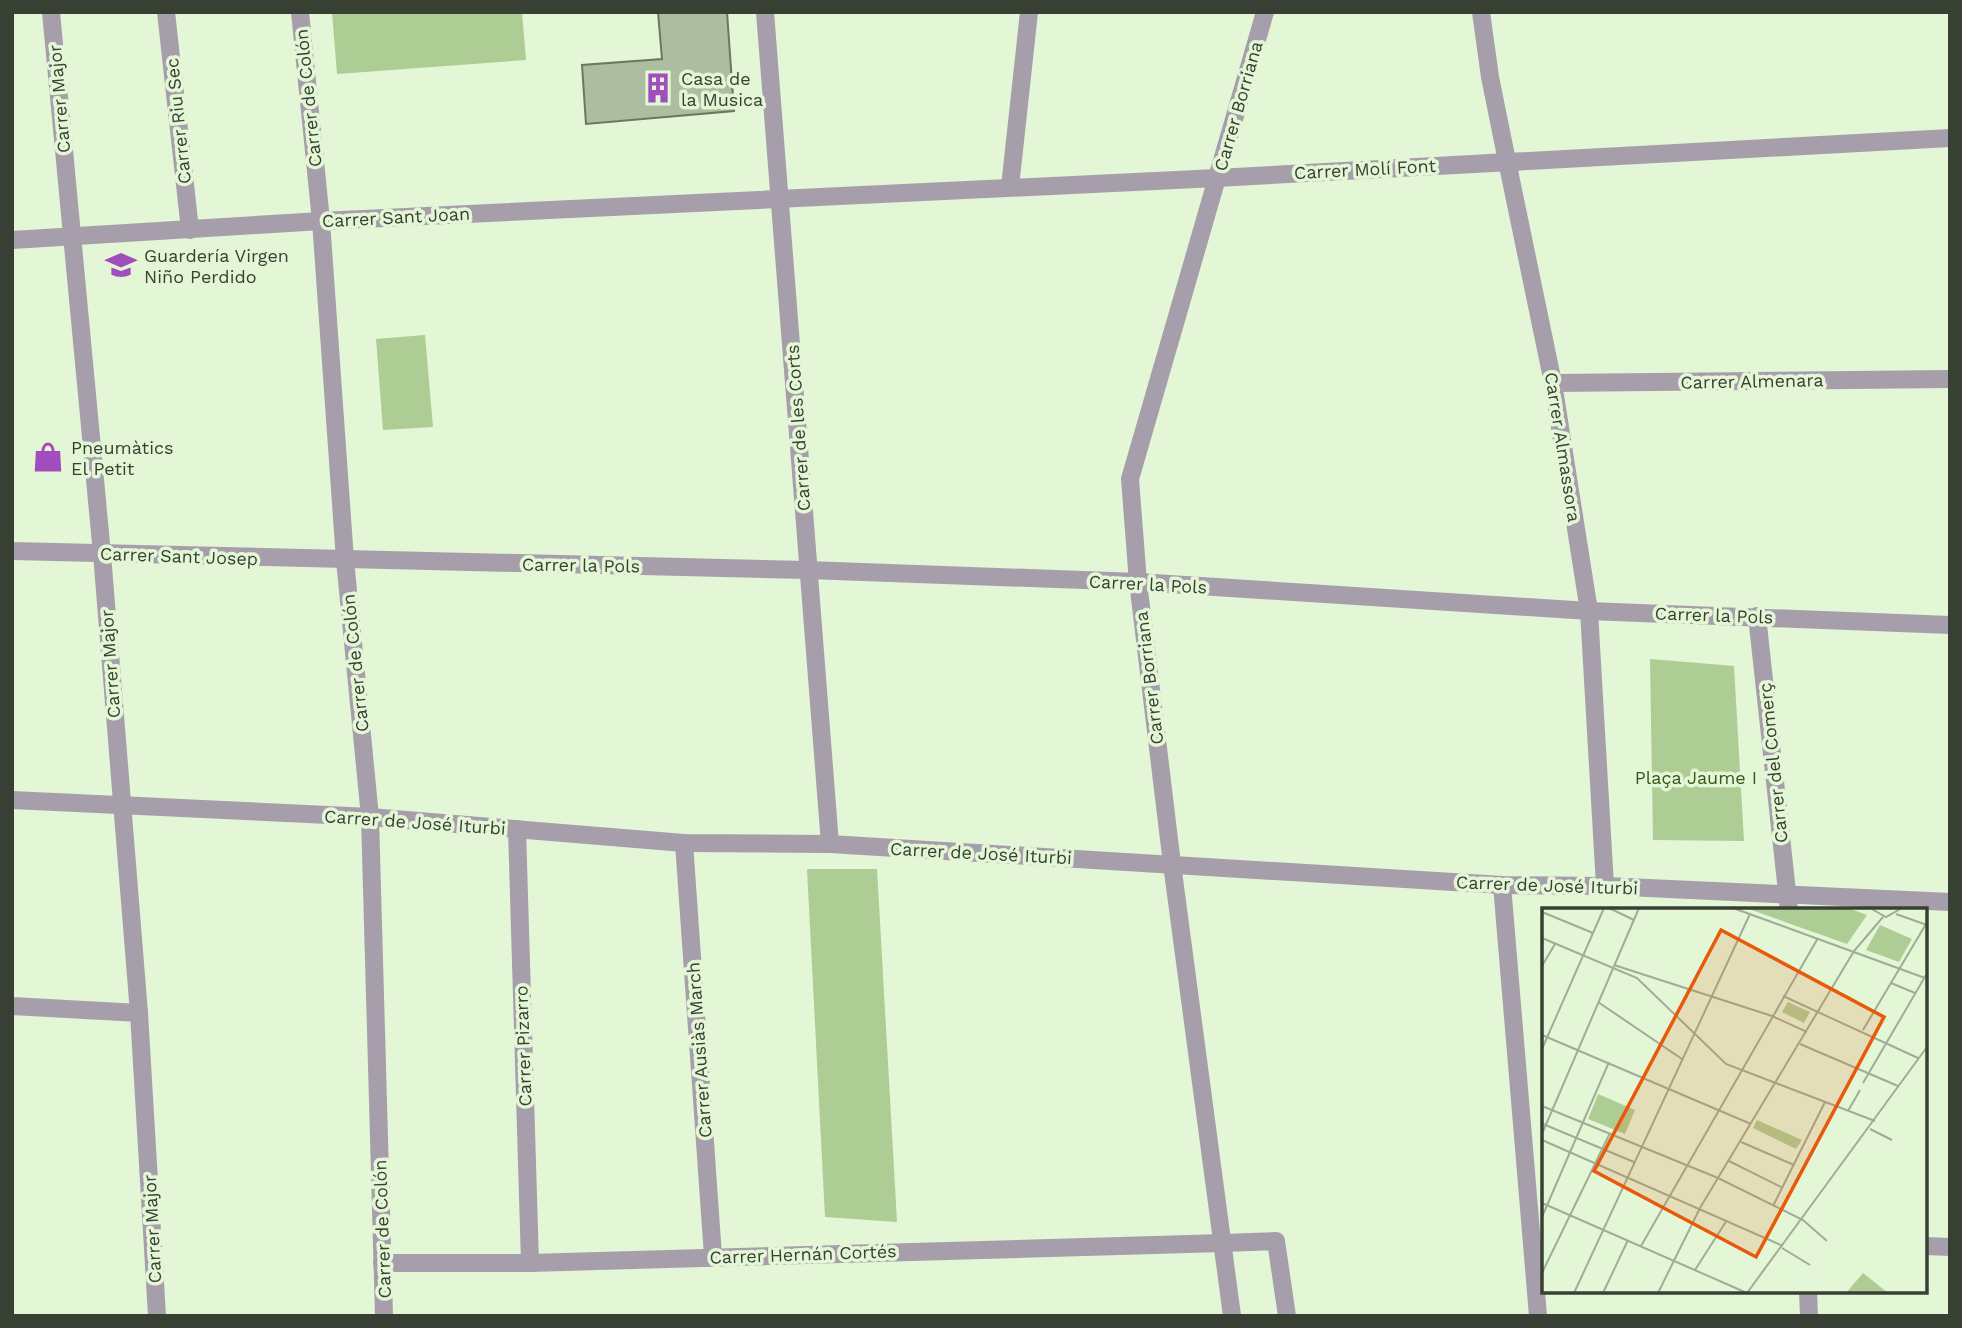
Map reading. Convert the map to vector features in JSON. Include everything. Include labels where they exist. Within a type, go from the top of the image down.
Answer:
[{"type":"street","name":"Carrer Major","points":[[51,12],[102,554],[139,1013],[157,1316]]},
{"type":"street","name":"Carrer Riu Sec","points":[[166,12],[190,230]]},
{"type":"street","name":"Carrer de Colón","points":[[300,12],[321,221],[345,560],[370,817],[384,1316]]},
{"type":"street","name":"Carrer de les Corts","points":[[765,12],[830,844]]},
{"type":"street","points":[[1010,187],[1029,12]]},
{"type":"street","name":"Carrer Borriana","points":[[1232,1316],[1172,864],[1138,582],[1130,479],[1265,12]]},
{"type":"street","name":"Carrer Almassora","points":[[1481,12],[1490,77],[1553,383],[1589,611],[1605,886]]},
{"type":"street","name":"Carrer Molí Font","points":[[781,197],[1217,178],[1950,138]]},
{"type":"street","name":"Carrer Sant Joan","points":[[12,240],[781,197]]},
{"type":"street","name":"Carrer Almenara","points":[[1553,383],[1950,379]]},
{"type":"street","name":"Carrer Sant Josep","points":[[12,551],[345,560]]},
{"type":"street","name":"Carrer la Pols","points":[[345,560],[808,570],[1138,582],[1589,611],[1950,625]]},
{"type":"street","name":"Carrer del Comerç","points":[[1757,616],[1789,903]]},
{"type":"street","name":"Carrer de José Iturbi","points":[[12,800],[370,817],[684,843],[830,844],[1502,885],[1605,886],[1789,903],[1950,902]]},
{"type":"street","name":"Carrer Pizarro","points":[[517,830],[530,1263]]},
{"type":"street","name":"Carrer Ausiàs March","points":[[684,843],[713,1256]]},
{"type":"street","points":[[1502,885],[1538,1316]]},
{"type":"street","points":[[12,1006],[139,1013]]},
{"type":"street","name":"Carrer Hernán Cortés","points":[[382,1263],[530,1263],[1276,1241],[1287,1316]]},
{"type":"street","points":[[1927,1246],[1950,1247]]},
{"type":"street","points":[[1808,1293],[1809,1316]]},
{"type":"green space","points":[[332,12],[522,12],[526,60],[337,74]]},
{"type":"green space","points":[[425,335],[433,427],[383,430],[376,339]]},
{"type":"green space","name":"Plaça Jaume I","points":[[1650,659],[1734,666],[1744,841],[1653,840]]},
{"type":"green space","points":[[807,869],[877,869],[897,1222],[825,1217]]},
{"type":"building","name":"Casa de la Musica","points":[[658,12],[727,12],[734,111],[586,124],[582,65],[662,59]]},
{"type":"place","name":"Casa de la Musica","points":[[658,88]]},
{"type":"place","name":"Guardería Virgen Niño Perdido","points":[[121,265]]},
{"type":"place","name":"Pneumàtics El Petit","points":[[48,457]]}]
